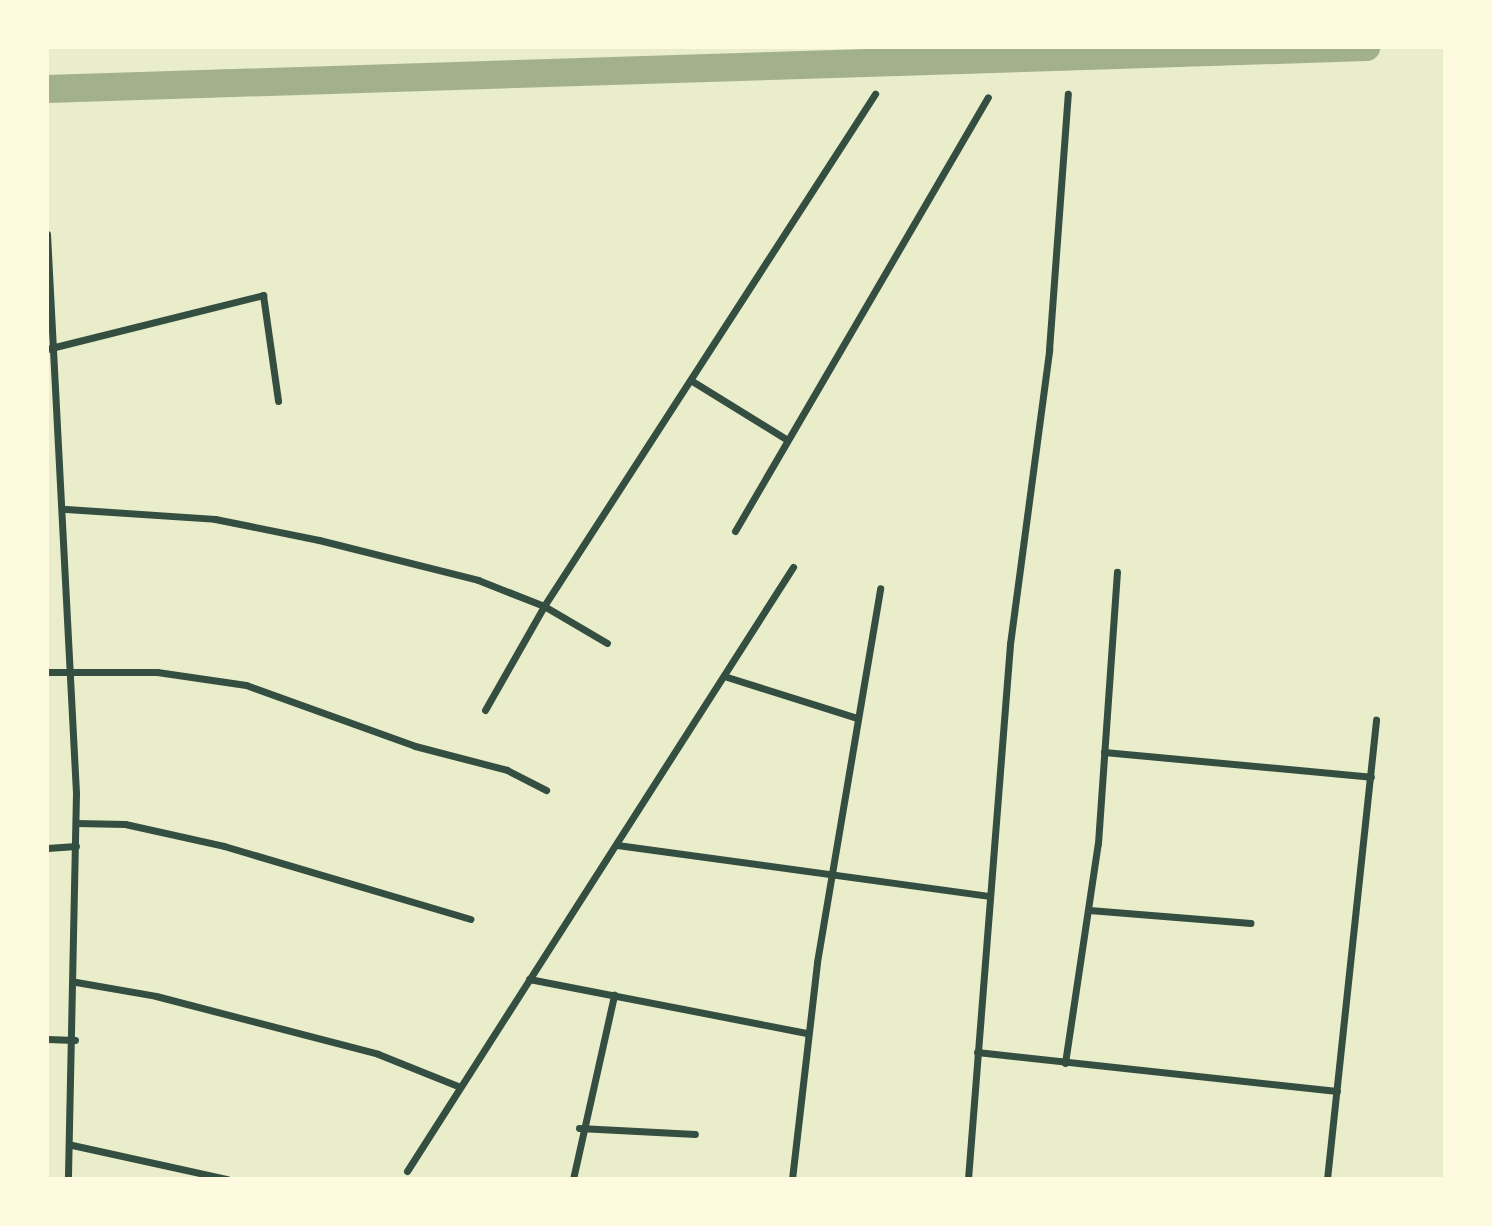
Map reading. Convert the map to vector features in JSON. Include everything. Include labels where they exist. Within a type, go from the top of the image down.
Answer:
[{"type":"street","points":[[485,710],[544,606],[692,382],[875,94]]},
{"type":"street","points":[[968,1179],[1010,644],[1049,349],[1068,94]]},
{"type":"street","points":[[735,531],[786,439],[988,97]]},
{"type":"street","points":[[47,234],[51,348],[66,509],[73,670],[76,982],[72,1145],[68,1179]]},
{"type":"street","points":[[51,348],[264,295],[278,401]]},
{"type":"street","points":[[692,382],[786,439]]},
{"type":"street","points":[[66,509],[215,519],[319,540],[478,580],[544,606],[607,643]]},
{"type":"street","points":[[407,1171],[528,979],[727,677],[793,568]]},
{"type":"street","points":[[1065,1063],[1089,910],[1117,572]]},
{"type":"street","points":[[792,1179],[808,1033],[831,876],[880,588]]},
{"type":"street","points":[[47,672],[157,672],[246,685],[415,746],[507,770],[546,790]]},
{"type":"street","points":[[727,677],[857,718]]},
{"type":"street","points":[[1327,1179],[1376,720]]},
{"type":"street","points":[[1104,752],[1371,777]]},
{"type":"street","points":[[76,823],[125,824],[224,846],[470,919]]},
{"type":"street","points":[[617,845],[794,865],[831,876],[989,896]]},
{"type":"street","points":[[47,848],[76,846]]},
{"type":"street","points":[[1089,910],[1250,923]]},
{"type":"street","points":[[528,979],[808,1033]]},
{"type":"street","points":[[76,982],[156,996],[378,1054],[460,1087]]},
{"type":"street","points":[[573,1179],[579,1128],[614,995]]},
{"type":"street","points":[[47,1039],[75,1040]]},
{"type":"street","points":[[977,1052],[1337,1091]]},
{"type":"street","points":[[579,1128],[695,1134]]},
{"type":"street","points":[[72,1145],[228,1179]]},
{"type":"waterway","points":[[47,89],[1366,47]]}]
